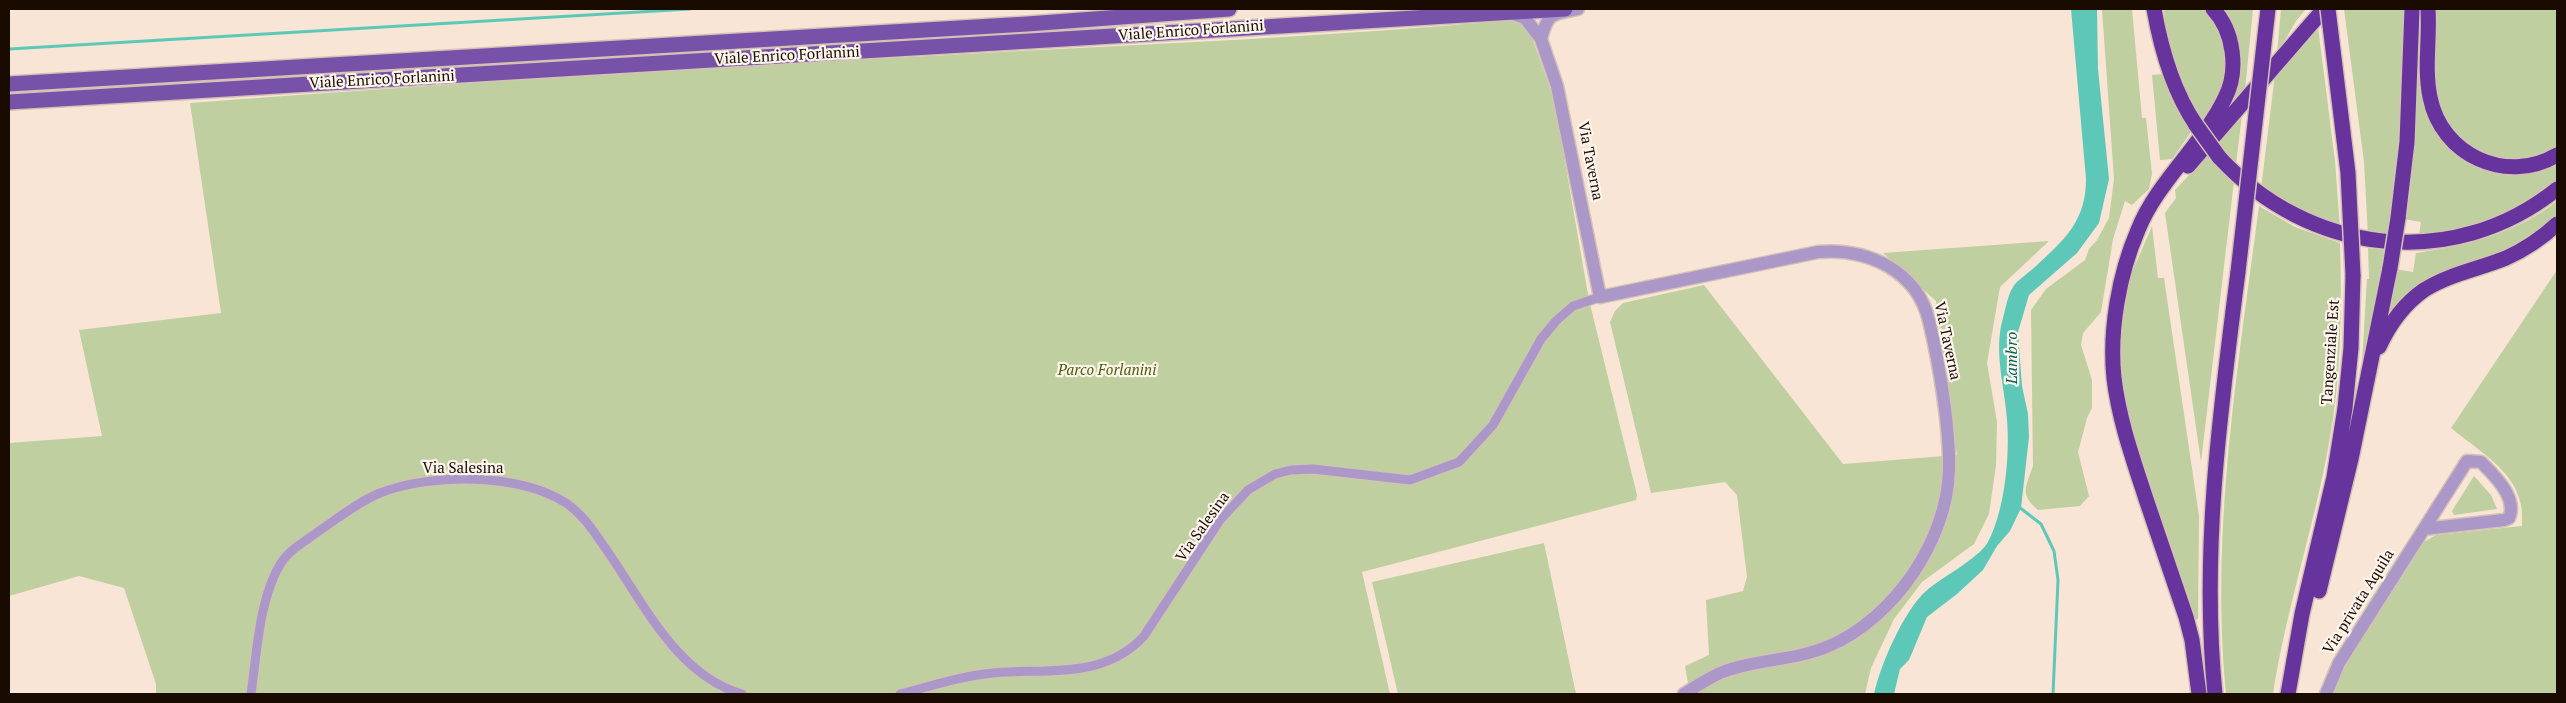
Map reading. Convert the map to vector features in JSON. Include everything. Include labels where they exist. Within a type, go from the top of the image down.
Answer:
[{"type":"highway","points":[[2154,9],[2159,35],[2173,78],[2186,108],[2219,157],[2261,195],[2308,222],[2358,238],[2388,242],[2436,242],[2475,232],[2522,212],[2557,189]]},
{"type":"highway","points":[[2199,694],[2192,640],[2186,617],[2133,461],[2118,406],[2114,377],[2113,331],[2118,295],[2138,230],[2155,200],[2226,97],[2233,62],[2226,31],[2213,9]]},
{"type":"highway","points":[[2215,694],[2211,630],[2213,495],[2218,432],[2268,9]]},
{"type":"highway","points":[[2128,262],[2152,212],[2174,182],[2324,9]]},
{"type":"highway","name":"Tangenziale Est","points":[[2288,694],[2302,614],[2328,529],[2345,408],[2351,348],[2353,275],[2348,173],[2328,9]]},
{"type":"highway","points":[[2328,529],[2369,374],[2390,268],[2407,142],[2412,9]]},
{"type":"highway","points":[[2428,9],[2430,97],[2436,116],[2452,140],[2470,155],[2500,166],[2531,165],[2557,155]]},
{"type":"highway","points":[[2369,374],[2379,345],[2390,327],[2405,307],[2423,291],[2442,280],[2505,258],[2526,248],[2557,224]]},
{"type":"main road","name":"Viale Enrico Forlanini","points":[[9,84],[1007,26],[1230,9]]},
{"type":"main road","name":"Viale Enrico Forlanini","points":[[9,102],[1564,9]]},
{"type":"street","points":[[1541,39],[1546,20],[1550,15],[1578,9]]},
{"type":"street","name":"Via Taverna","points":[[1509,12],[1525,18],[1541,39],[1562,106],[1600,297],[1818,252],[1849,252],[1876,260],[1915,288],[1924,302],[1932,332],[1946,424],[1949,470],[1942,510],[1935,532],[1912,573],[1885,607],[1850,635],[1812,652],[1720,673],[1684,694]]},
{"type":"street","name":"Via Salesina","points":[[900,694],[963,677],[994,673],[1071,671],[1089,668],[1127,651],[1144,636],[1220,520],[1248,490],[1275,474],[1291,470],[1313,469],[1410,480],[1459,462],[1492,426],[1541,339],[1556,321],[1573,306],[1600,297]]},
{"type":"street","name":"Via privata Aquila","points":[[2326,694],[2339,663],[2467,461],[2481,462],[2508,496],[2512,505],[2509,518],[2504,520],[2424,529]]},
{"type":"street","name":"Via Salesina","points":[[251,694],[266,600],[283,560],[345,513],[379,493],[413,483],[458,480],[511,482],[538,488],[567,504],[590,526],[676,650],[699,673],[723,688],[742,694]]},
{"type":"green space","points":[[2102,9],[2132,9],[2142,118],[2146,118],[2152,174],[2149,189],[2132,205],[2125,201],[2113,239],[2101,312],[2083,333],[2081,345],[2092,380],[2092,408],[2087,418],[2078,452],[2089,496],[2080,506],[2038,510],[2026,495],[2026,485],[2033,466],[2031,310],[2046,289],[2085,260],[2089,249],[2097,240],[2109,218],[2114,179]]},
{"type":"green space","points":[[2164,9],[2204,9],[2215,24],[2223,40],[2227,59],[2225,83],[2204,124],[2188,98],[2176,69],[2165,24]]},
{"type":"green space","points":[[2220,9],[2253,9],[2245,90],[2230,107]]},
{"type":"green space","points":[[2281,9],[2306,9],[2296,21],[2277,54]]},
{"type":"green space","points":[[2344,9],[2407,9],[2405,88],[2392,217],[2390,217],[2386,237],[2368,235],[2364,162]]},
{"type":"green space","points":[[2434,9],[2557,9],[2557,149],[2550,154],[2508,162],[2476,153],[2447,126],[2434,89]]},
{"type":"green space","name":"Parco Forlanini","points":[[1511,20],[1522,22],[1530,32],[1554,99],[1589,300],[1637,495],[1636,500],[1362,572],[1390,694],[156,694],[156,684],[124,588],[79,576],[9,596],[9,443],[102,436],[79,330],[221,313],[190,103],[675,70],[1307,36]]},
{"type":"green space","points":[[2418,25],[2424,25],[2437,132],[2448,147],[2463,159],[2481,168],[2502,173],[2519,173],[2557,161],[2557,182],[2519,208],[2467,227],[2419,235],[2421,222],[2404,219]]},
{"type":"green space","points":[[2318,27],[2335,161],[2340,229],[2312,219],[2261,189],[2275,74]]},
{"type":"green space","points":[[2164,74],[2191,132],[2172,159],[2160,160],[2152,75]]},
{"type":"green space","points":[[2242,114],[2236,164],[2218,144]]},
{"type":"green space","points":[[2208,155],[2234,181],[2201,462],[2165,213],[2176,198],[2175,190]]},
{"type":"green space","points":[[2557,201],[2557,218],[2544,231],[2397,305],[2390,313],[2387,312],[2395,269],[2413,272],[2416,253],[2472,242],[2508,230],[2542,212]]},
{"type":"green space","points":[[2259,206],[2295,227],[2340,243],[2341,319],[2338,369],[2333,418],[2323,475],[2285,631],[2273,694],[2226,694],[2221,572],[2224,511],[2235,389]]},
{"type":"green space","points":[[2152,226],[2158,278],[2164,278],[2199,516],[2198,619],[2194,620],[2125,422],[2118,339],[2126,286]]},
{"type":"green space","points":[[2049,241],[2000,287],[1987,363],[1997,422],[1996,465],[1989,514],[1974,544],[1922,582],[1894,619],[1871,668],[1865,694],[1690,694],[1685,666],[1709,655],[1706,600],[1743,591],[1747,577],[1737,495],[1725,482],[1651,493],[1610,322],[1615,311],[1623,303],[1704,285],[1843,464],[1957,455],[1936,301],[1883,253]]},
{"type":"green space","points":[[2368,248],[2384,250],[2378,286],[2380,293],[2365,364],[2362,363],[2367,279],[2369,279]]},
{"type":"green space","points":[[2557,270],[2557,694],[2333,694],[2351,652],[2424,542],[2436,535],[2522,526],[2522,509],[2518,494],[2511,481],[2490,458],[2451,428]]},
{"type":"green space","points":[[2474,476],[2491,495],[2497,509],[2454,515],[2452,511]]},
{"type":"green space","points":[[1544,543],[1576,694],[1398,694],[1372,582]]},
{"type":"water","name":"Lambro","points":[[2071,9],[2097,9],[2098,69],[2109,179],[2099,223],[2077,253],[2029,295],[2018,332],[2022,386],[2028,414],[2029,437],[2021,508],[2010,531],[1997,546],[1983,570],[1957,594],[1927,617],[1909,660],[1900,669],[1894,694],[1874,694],[1887,654],[1909,611],[1926,591],[1983,548],[1988,542],[1999,514],[2005,482],[2008,449],[2006,408],[1999,350],[1999,338],[2006,306],[2015,284],[2065,238],[2078,218],[2085,194],[2086,179]]},
{"type":"waterway","points":[[9,49],[690,9]]},
{"type":"waterway","points":[[2019,507],[2041,524],[2054,551],[2058,580],[2053,694]]}]
